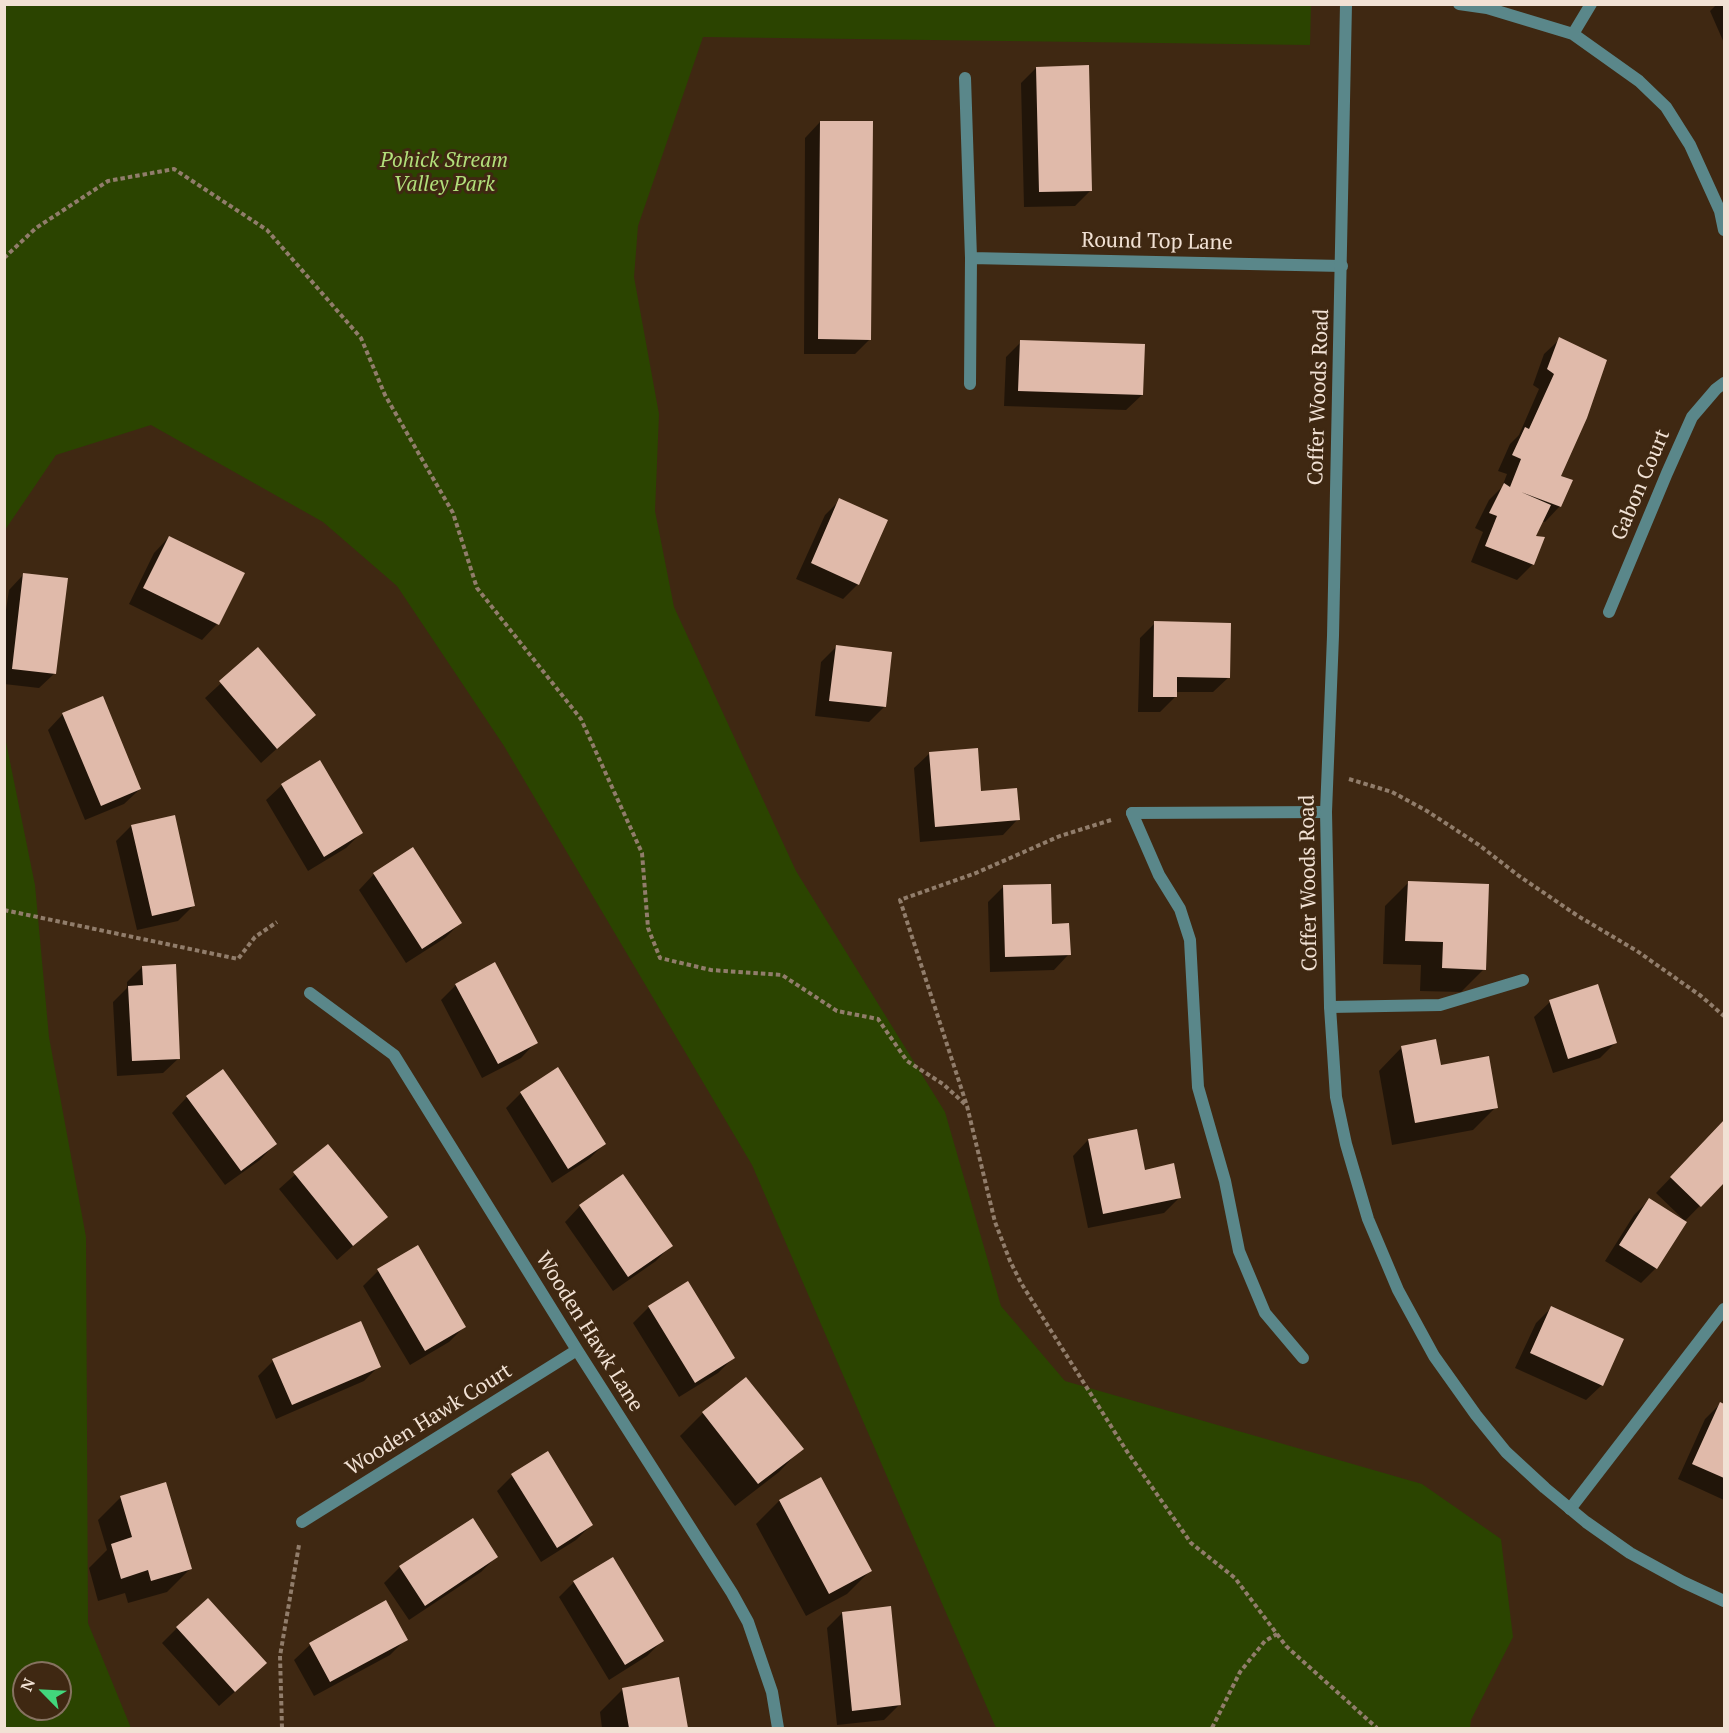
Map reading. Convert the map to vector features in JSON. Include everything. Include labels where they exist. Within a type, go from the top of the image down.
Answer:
[{"type":"street","name":"Coffer Woods Road","points":[[1346,4],[1333,636],[1326,812],[1330,1007],[1336,1097],[1346,1144],[1368,1219],[1398,1290],[1434,1356],[1506,1452],[1570,1509],[1630,1553],[1683,1582],[1725,1601]]},
{"type":"street","points":[[1460,4],[1487,8],[1573,34],[1639,81],[1666,107],[1690,145],[1720,211],[1725,230]]},
{"type":"street","points":[[1573,34],[1591,4]]},
{"type":"street","points":[[965,78],[971,258],[970,384]]},
{"type":"street","name":"Round Top Lane","points":[[971,258],[1342,266]]},
{"type":"street","name":"Gabon Court","points":[[1609,612],[1692,417],[1716,389],[1725,383]]},
{"type":"street","points":[[1303,1358],[1265,1313],[1239,1251],[1225,1181],[1198,1087],[1190,940],[1180,909],[1159,875],[1132,813],[1326,812]]},
{"type":"street","points":[[1330,1007],[1440,1005],[1523,980]]},
{"type":"street","name":"Wooden Hawk Lane","points":[[310,993],[394,1055],[577,1350],[732,1593],[748,1622],[772,1692],[778,1728]]},
{"type":"street","points":[[1570,1509],[1725,1309]]},
{"type":"street","name":"Wooden Hawk Court","points":[[302,1522],[577,1350]]},
{"type":"path","points":[[4,258],[36,228],[108,181],[174,169],[267,230],[361,338],[385,395],[453,513],[477,588],[581,719],[642,853],[648,928],[660,958],[711,970],[782,975],[837,1011],[878,1019],[907,1061],[943,1084],[967,1106]]},
{"type":"path","points":[[1327,780],[1349,779],[1392,792],[1427,811],[1578,916],[1637,951],[1701,996],[1725,1016]]},
{"type":"path","points":[[1132,813],[1059,836],[976,873],[900,900],[967,1106],[995,1222],[1021,1283],[1126,1450],[1191,1543],[1235,1578],[1286,1646],[1377,1728]]},
{"type":"path","points":[[4,910],[238,958],[255,937],[277,922]]},
{"type":"path","points":[[282,1728],[280,1656],[302,1522]]},
{"type":"path","points":[[1212,1728],[1240,1672],[1265,1641],[1277,1634]]},
{"type":"green space","name":"Pohick Stream Valley Park","points":[[5,4],[1311,5],[1310,45],[703,37],[638,226],[634,277],[659,414],[655,511],[674,607],[796,871],[945,1112],[1001,1306],[1065,1381],[1422,1484],[1501,1539],[1513,1637],[1471,1720],[1470,1728],[996,1728],[752,1165],[504,746],[397,586],[323,522],[151,425],[56,455],[5,530]]},
{"type":"green space","points":[[5,737],[35,885],[49,1037],[86,1237],[88,1623],[131,1728],[5,1728]]},
{"type":"building","points":[[1089,65],[1092,191],[1039,192],[1036,67]]},
{"type":"building","points":[[820,121],[873,121],[871,340],[818,339]]},
{"type":"building","points":[[1559,337],[1607,360],[1587,418],[1561,476],[1573,480],[1561,507],[1521,492],[1551,505],[1536,536],[1545,537],[1534,565],[1485,546],[1497,516],[1489,513],[1504,483],[1510,487],[1521,459],[1512,455],[1525,427],[1529,429],[1554,374],[1547,369]]},
{"type":"building","points":[[1020,340],[1145,344],[1143,395],[1018,391]]},
{"type":"building","points":[[839,498],[888,520],[859,585],[811,563]]},
{"type":"building","points":[[169,536],[245,573],[219,625],[143,588]]},
{"type":"building","points":[[23,573],[68,578],[56,674],[12,669]]},
{"type":"building","points":[[1154,621],[1231,623],[1230,678],[1177,677],[1177,697],[1153,697]]},
{"type":"building","points":[[836,645],[892,652],[886,707],[829,701]]},
{"type":"building","points":[[258,647],[316,715],[277,749],[219,681]]},
{"type":"building","points":[[103,696],[141,789],[101,806],[62,713]]},
{"type":"building","points":[[978,748],[981,791],[1017,788],[1020,820],[935,827],[929,752]]},
{"type":"building","points":[[320,760],[363,833],[324,857],[281,784]]},
{"type":"building","points":[[175,815],[195,906],[152,916],[131,825]]},
{"type":"building","points":[[413,847],[462,923],[422,949],[373,873]]},
{"type":"building","points":[[1408,881],[1489,884],[1486,970],[1442,968],[1443,942],[1405,941]]},
{"type":"building","points":[[1051,884],[1052,924],[1069,923],[1071,955],[1005,957],[1003,885]]},
{"type":"building","points":[[495,962],[538,1043],[498,1064],[455,984]]},
{"type":"building","points":[[176,964],[180,1059],[132,1061],[128,986],[143,985],[142,966]]},
{"type":"building","points":[[1598,984],[1617,1043],[1568,1059],[1549,1000]]},
{"type":"building","points":[[1436,1039],[1441,1065],[1489,1056],[1498,1108],[1415,1123],[1401,1046]]},
{"type":"building","points":[[558,1067],[606,1144],[568,1169],[520,1092]]},
{"type":"building","points":[[223,1069],[277,1144],[241,1171],[186,1096]]},
{"type":"building","points":[[1724,1120],[1724,1183],[1701,1207],[1670,1177]]},
{"type":"building","points":[[1137,1129],[1145,1170],[1174,1163],[1181,1198],[1103,1214],[1088,1139]]},
{"type":"building","points":[[328,1144],[388,1217],[353,1246],[293,1172]]},
{"type":"building","points":[[623,1174],[673,1246],[628,1277],[579,1205]]},
{"type":"building","points":[[1649,1198],[1687,1222],[1657,1269],[1619,1245]]},
{"type":"building","points":[[418,1245],[466,1327],[425,1351],[377,1269]]},
{"type":"building","points":[[688,1281],[735,1358],[695,1383],[648,1306]]},
{"type":"building","points":[[1551,1306],[1624,1339],[1603,1386],[1530,1353]]},
{"type":"building","points":[[361,1321],[381,1367],[292,1405],[272,1359]]},
{"type":"building","points":[[746,1377],[804,1449],[758,1484],[702,1412]]},
{"type":"building","points":[[1720,1402],[1724,1404],[1724,1478],[1692,1464]]},
{"type":"building","points":[[548,1451],[593,1525],[557,1548],[511,1474]]},
{"type":"building","points":[[821,1477],[872,1571],[829,1594],[779,1500]]},
{"type":"building","points":[[166,1482],[192,1569],[151,1581],[148,1570],[121,1579],[111,1544],[132,1537],[120,1496]]},
{"type":"building","points":[[473,1518],[498,1557],[425,1606],[399,1566]]},
{"type":"building","points":[[613,1557],[664,1641],[625,1665],[573,1581]]},
{"type":"building","points":[[208,1598],[267,1663],[235,1692],[176,1627]]},
{"type":"building","points":[[386,1600],[408,1640],[330,1682],[309,1643]]},
{"type":"building","points":[[891,1606],[901,1705],[852,1711],[842,1612]]},
{"type":"building","points":[[679,1677],[688,1728],[629,1728],[622,1688]]}]
